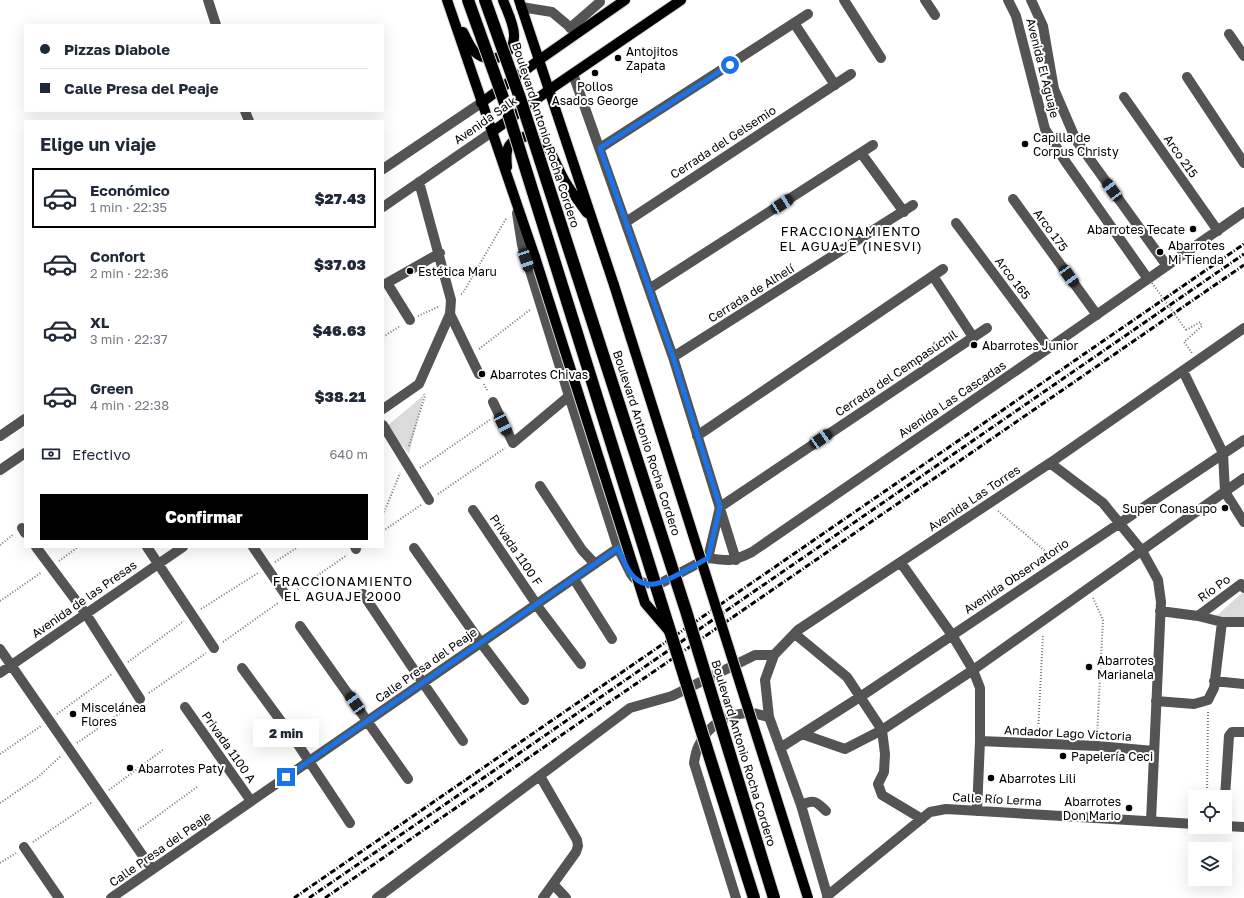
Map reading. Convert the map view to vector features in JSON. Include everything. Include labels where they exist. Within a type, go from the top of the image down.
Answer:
[{"type":"highway","points":[[468,0],[506,106],[754,898]]},
{"type":"highway","name":"Boulevard Antonio Rocha Cordero","points":[[485,0],[520,98],[686,611],[774,898]]},
{"type":"main road","points":[[448,3],[471,48],[481,57],[494,59],[501,57],[506,53],[514,42],[513,29],[502,0]]},
{"type":"main road","name":"Avenida Salk","points":[[481,103],[539,60],[574,30],[625,0]]},
{"type":"main road","name":"Avenida Salk","points":[[492,132],[549,90],[677,1]]},
{"type":"main road","points":[[448,3],[481,103],[508,177],[645,603],[670,631]]},
{"type":"main road","points":[[520,3],[614,285],[808,898]]},
{"type":"main road","points":[[508,177],[506,160],[507,148],[512,142],[520,138],[529,136],[538,139],[550,150],[565,182],[593,221]]},
{"type":"street","points":[[208,0],[216,24]]},
{"type":"street","points":[[844,0],[881,58]]},
{"type":"street","points":[[925,0],[935,15]]},
{"type":"street","name":"Avenida El Aguaje","points":[[1008,0],[1016,16],[1045,129],[1065,161],[1150,281]]},
{"type":"street","name":"Avenida El Aguaje","points":[[1031,0],[1043,26],[1054,89],[1076,140],[1167,266]]},
{"type":"street","points":[[520,3],[541,5],[574,30],[599,1],[610,10]]},
{"type":"street","points":[[600,148],[808,14]]},
{"type":"street","points":[[794,23],[835,85]]},
{"type":"street","points":[[1229,34],[1244,56]]},
{"type":"street","points":[[573,74],[673,357],[736,560]]},
{"type":"street","name":"Cerrada del Gelsemio","points":[[626,222],[851,74]]},
{"type":"street","points":[[1187,77],[1244,163]]},
{"type":"street","name":"Arco 215","points":[[1124,97],[1218,231]]},
{"type":"street","name":"Avenida Salk","points":[[384,169],[481,103]]},
{"type":"street","name":"Avenida Salk","points":[[384,206],[492,132]]},
{"type":"street","points":[[650,289],[873,145]]},
{"type":"street","points":[[861,153],[904,212]]},
{"type":"street","points":[[384,408],[419,384],[450,314],[452,300],[419,182]]},
{"type":"street","name":"Arco 175","points":[[1013,199],[1097,315]]},
{"type":"street","points":[[516,202],[522,246],[569,396],[618,548],[634,578],[644,583],[657,584],[708,558],[720,507]]},
{"type":"street","name":"Cerrada de Alhelí","points":[[673,357],[914,205]]},
{"type":"street","name":"Avenida Las Cascadas","points":[[708,558],[725,561],[736,560],[752,552],[1097,315],[1150,281],[1167,266],[1244,212]]},
{"type":"street","name":"Arco 165","points":[[956,223],[1049,348]]},
{"type":"street","points":[[410,320],[387,283],[440,253]]},
{"type":"street","points":[[697,436],[943,269]]},
{"type":"street","points":[[933,276],[973,337]]},
{"type":"street","points":[[450,314],[479,374]]},
{"type":"street","name":"Cerrada del Cempasúchil","points":[[720,507],[987,328]]},
{"type":"street","name":"Avenida Las Torres","points":[[827,897],[801,805],[769,717],[765,680],[774,655],[795,634],[1050,463],[1244,328]]},
{"type":"street","points":[[1183,370],[1223,453],[1225,492],[1244,522]]},
{"type":"street","points":[[493,402],[513,443],[569,396]]},
{"type":"street","points":[[0,436],[24,420]]},
{"type":"street","points":[[384,427],[429,500]]},
{"type":"street","name":"Avenida Observatorio","points":[[780,748],[860,697],[1244,440]]},
{"type":"street","points":[[0,470],[24,454]]},
{"type":"street","points":[[1050,463],[1103,503],[1142,551],[1158,580],[1161,602],[1151,821]]},
{"type":"street","points":[[802,734],[845,749],[882,730],[973,670],[1244,478]]},
{"type":"street","points":[[540,486],[582,550],[595,564]]},
{"type":"street","name":"Privada 1100 F","points":[[473,510],[537,605],[581,664]]},
{"type":"street","points":[[37,548],[86,614],[140,699]]},
{"type":"street","points":[[148,548],[214,648]]},
{"type":"street","name":"Avenida de las Presas","points":[[0,673],[182,548]]},
{"type":"street","points":[[254,548],[287,597]]},
{"type":"street","points":[[414,548],[481,643],[524,700]]},
{"type":"street","name":"Calle Presa del Peaje","points":[[111,898],[618,548]]},
{"type":"street","points":[[901,563],[952,635],[973,670],[980,688],[980,741],[977,811]]},
{"type":"street","points":[[574,579],[612,639]]},
{"type":"street","name":"Río Po","points":[[1198,616],[1241,584],[1244,588]]},
{"type":"street","points":[[363,594],[463,741]]},
{"type":"street","points":[[1160,611],[1198,616],[1222,622],[1244,622]]},
{"type":"street","points":[[1156,701],[1194,704],[1208,700],[1214,688],[1222,622]]},
{"type":"street","points":[[300,626],[408,779]]},
{"type":"street","points":[[795,634],[847,676],[882,730],[886,754],[884,772],[878,784],[882,795],[922,819]]},
{"type":"street","points":[[0,649],[152,870]]},
{"type":"street","points":[[377,898],[630,708],[672,696],[755,655],[774,655]]},
{"type":"street","points":[[242,668],[310,761],[350,822]]},
{"type":"street","points":[[1214,682],[1244,684]]},
{"type":"street","name":"Privada 1100 A","points":[[185,707],[251,801]]},
{"type":"street","points":[[736,898],[694,763],[698,746],[707,732],[720,720],[735,714],[752,713],[769,717]]},
{"type":"street","points":[[1225,790],[1229,736],[1232,732],[1244,732]]},
{"type":"street","name":"Andador Lago Victoria","points":[[980,741],[1097,746],[1154,751]]},
{"type":"street","points":[[540,776],[577,840],[578,846],[576,852],[544,898]]},
{"type":"street","points":[[801,805],[810,801],[816,802],[826,811]]},
{"type":"street","name":"Calle Río Lerma","points":[[827,897],[930,812],[946,809],[1188,824]]},
{"type":"street","points":[[1232,826],[1244,827]]},
{"type":"street","points":[[24,847],[59,898]]},
{"type":"street","points":[[553,884],[566,898]]},
{"type":"path","points":[[452,300],[463,293],[516,202]]},
{"type":"path","points":[[1150,281],[1186,330],[1200,322],[1202,326],[1184,342]]},
{"type":"path","points":[[470,356],[540,302]]},
{"type":"path","points":[[479,374],[493,402]]},
{"type":"path","points":[[412,473],[499,414]]},
{"type":"path","points":[[384,530],[513,443]]},
{"type":"path","points":[[989,504],[1060,563]]},
{"type":"path","points":[[0,601],[77,548]]},
{"type":"path","points":[[250,622],[356,548]]},
{"type":"path","points":[[163,636],[192,615],[236,587]]},
{"type":"path","points":[[1089,588],[1103,620],[1097,746]]},
{"type":"path","points":[[1038,744],[1043,620]]},
{"type":"path","points":[[0,754],[89,691]]},
{"type":"path","points":[[1207,790],[1208,700]]},
{"type":"path","points":[[0,803],[38,777],[69,749],[100,727]]},
{"type":"path","points":[[0,863],[101,796],[164,749]]},
{"type":"path","points":[[129,836],[197,787]]},
{"type":"shaded area","points":[[424,395],[409,454],[387,426]]},
{"type":"shaded area","points":[[1243,592],[1244,619],[1213,619]]},
{"type":"railway","points":[[294,898],[1244,244]]},
{"type":"railway","points":[[309,898],[1244,254]]},
{"type":"railway","points":[[325,898],[1244,265]]},
{"type":"place","name":"Antojitos Zapata","points":[[618,58]]},
{"type":"place","name":"Pollos Asados George","points":[[595,73]]},
{"type":"place","name":"Capilla de Corpus Christy","points":[[1025,144]]},
{"type":"place","name":"Abarrotes Tecate","points":[[1193,229]]},
{"type":"place","name":"Abarrotes Mi Tienda","points":[[1160,252]]},
{"type":"place","name":"Estética Maru","points":[[410,271]]},
{"type":"place","name":"Abarrotes Junior","points":[[974,345]]},
{"type":"place","name":"Abarrotes Chivas","points":[[482,374]]},
{"type":"place","name":"Super Conasupo","points":[[1225,508]]},
{"type":"place","name":"Abarrotes Marianela","points":[[1089,667]]},
{"type":"place","name":"Miscelánea Flores","points":[[73,714]]},
{"type":"place","name":"Papelería Ceci","points":[[1063,756]]},
{"type":"place","name":"Abarrotes Paty","points":[[130,768]]},
{"type":"place","name":"Abarrotes Lili","points":[[991,778]]},
{"type":"place","name":"Abarrotes Don Mario","points":[[1129,808]]},
{"type":"district","name":"FRACCIONAMIENTO EL AGUAJE (INESVI)","points":[[851,238]]},
{"type":"district","name":"FRACCIONAMIENTO EL AGUAJE 2000","points":[[343,588]]},
{"type":"route","points":[[286,777],[618,548],[634,578],[650,585],[663,582],[708,558],[720,507],[673,357],[600,148],[730,65]]}]
